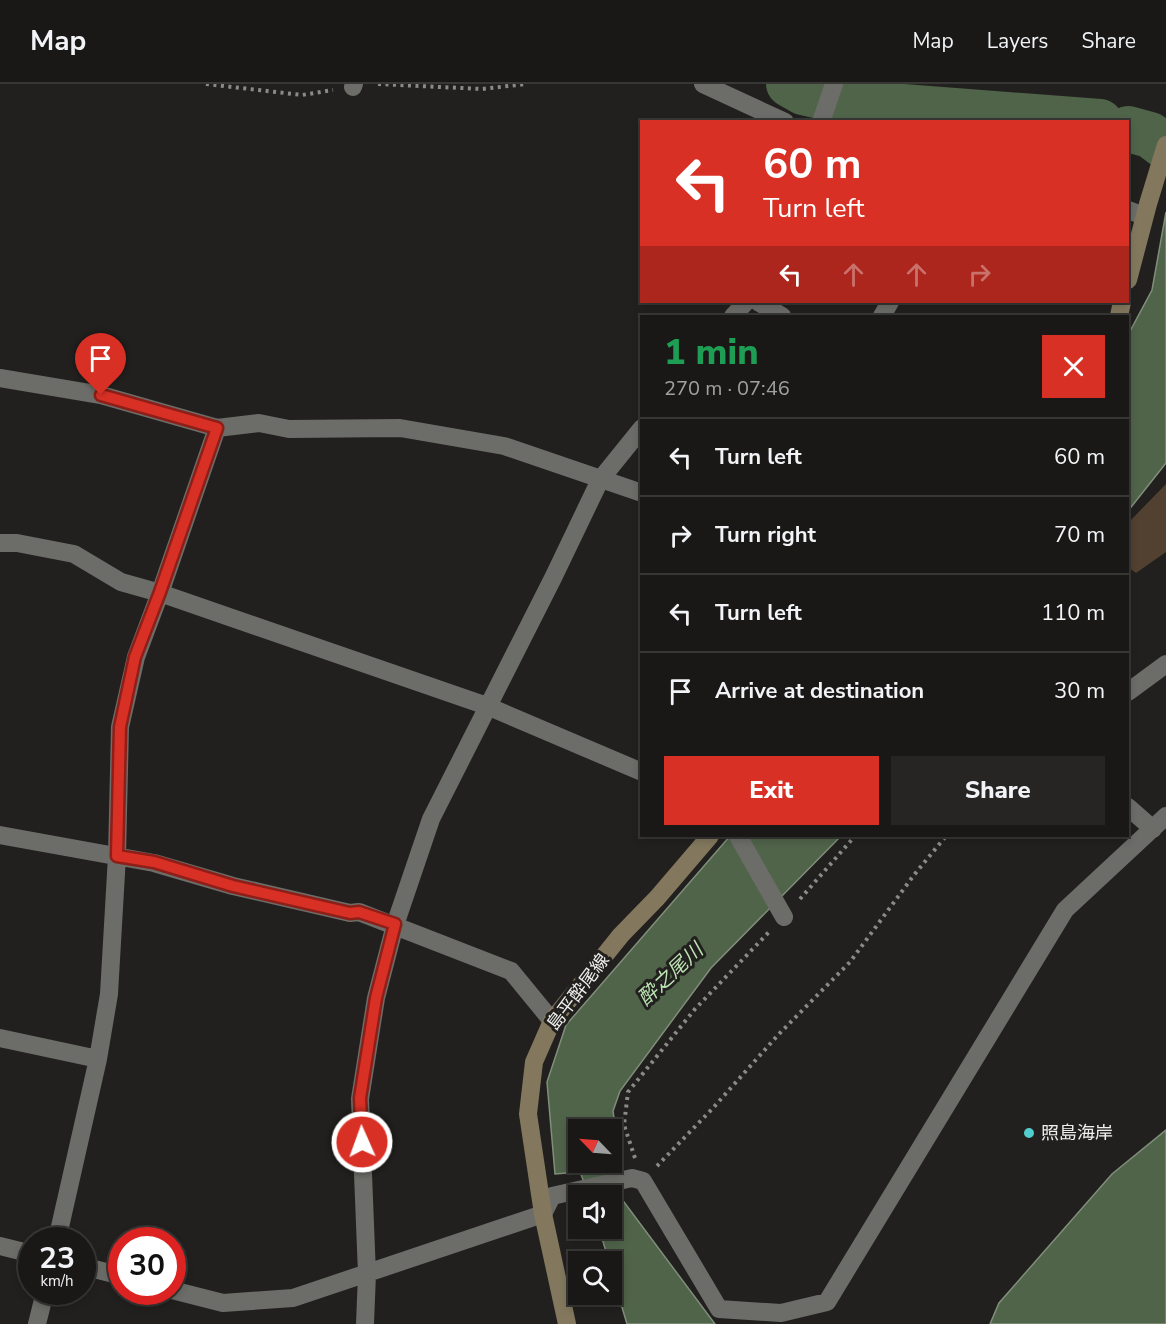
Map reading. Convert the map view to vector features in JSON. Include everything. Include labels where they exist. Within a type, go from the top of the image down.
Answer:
[{"type":"main road","points":[[1129,274],[1140,210],[1166,145]]},
{"type":"main road","name":"島平酔尾線","points":[[567,1324],[543,1214],[528,1114],[534,1062],[552,1021],[621,935],[657,898],[709,837]]},
{"type":"street","points":[[703,84],[781,120]]},
{"type":"street","points":[[822,120],[834,84]]},
{"type":"street","points":[[734,315],[745,303]]},
{"type":"street","points":[[760,303],[780,315]]},
{"type":"street","points":[[0,378],[101,395],[217,428],[259,423],[289,429],[400,428],[504,446],[640,493]]},
{"type":"street","points":[[60,1227],[98,1059],[109,994],[117,856],[120,727],[135,657],[217,428]]},
{"type":"street","points":[[365,1324],[367,1274],[360,1098],[376,998],[395,924],[431,819],[487,706],[600,480],[640,430]]},
{"type":"street","points":[[0,543],[17,543],[74,554],[121,582],[160,592],[487,706],[640,771]]},
{"type":"street","points":[[1129,691],[1166,664]]},
{"type":"street","points":[[186,1294],[223,1303],[293,1298],[543,1214],[552,1196],[637,1179],[719,1309],[781,1313],[827,1302],[1065,910],[1159,822],[1129,807]]},
{"type":"street","points":[[0,835],[154,862],[233,886],[350,913],[359,912],[395,924],[511,971],[552,1021]]},
{"type":"street","points":[[739,837],[784,917]]},
{"type":"street","points":[[0,1038],[98,1059]]},
{"type":"street","points":[[0,1246],[18,1250]]},
{"type":"street","points":[[37,1324],[42,1305]]},
{"type":"path","points":[[206,84],[302,95],[353,85]]},
{"type":"path","points":[[378,84],[482,89],[526,84]]},
{"type":"path","points":[[854,837],[784,917],[695,1009],[628,1092],[624,1125],[637,1179],[713,1108],[778,1035],[850,962],[945,837]]},
{"type":"shaded area","points":[[1166,484],[1166,552],[1136,573],[1129,568],[1129,522]]},
{"type":"water","points":[[1166,212],[1166,463],[1129,510],[1129,333],[1152,290]]},
{"type":"water","points":[[729,837],[840,837],[711,968],[620,1091],[613,1111],[614,1119],[568,1119],[568,1173],[555,1174],[547,1082],[566,1025]]},
{"type":"water","points":[[1166,1130],[1166,1324],[990,1324],[999,1303],[1112,1174]]},
{"type":"water","points":[[580,1173],[620,1173],[621,1185],[585,1185]]},
{"type":"water","points":[[622,1199],[715,1324],[627,1324],[621,1305],[622,1251],[606,1251],[602,1239],[622,1239]]},
{"type":"waterway","name":"酔之尾川","points":[[789,84],[803,92],[851,103],[1074,120]]},
{"type":"waterway","name":"酔之尾川","points":[[1129,129],[1150,135],[1166,147]]},
{"type":"place","name":"照島海岸","points":[[1029,1133]]},
{"type":"route","points":[[101,395],[217,428],[135,657],[120,727],[117,856],[154,862],[233,886],[350,913],[359,912],[395,924],[376,998],[360,1098],[362,1142]]}]
